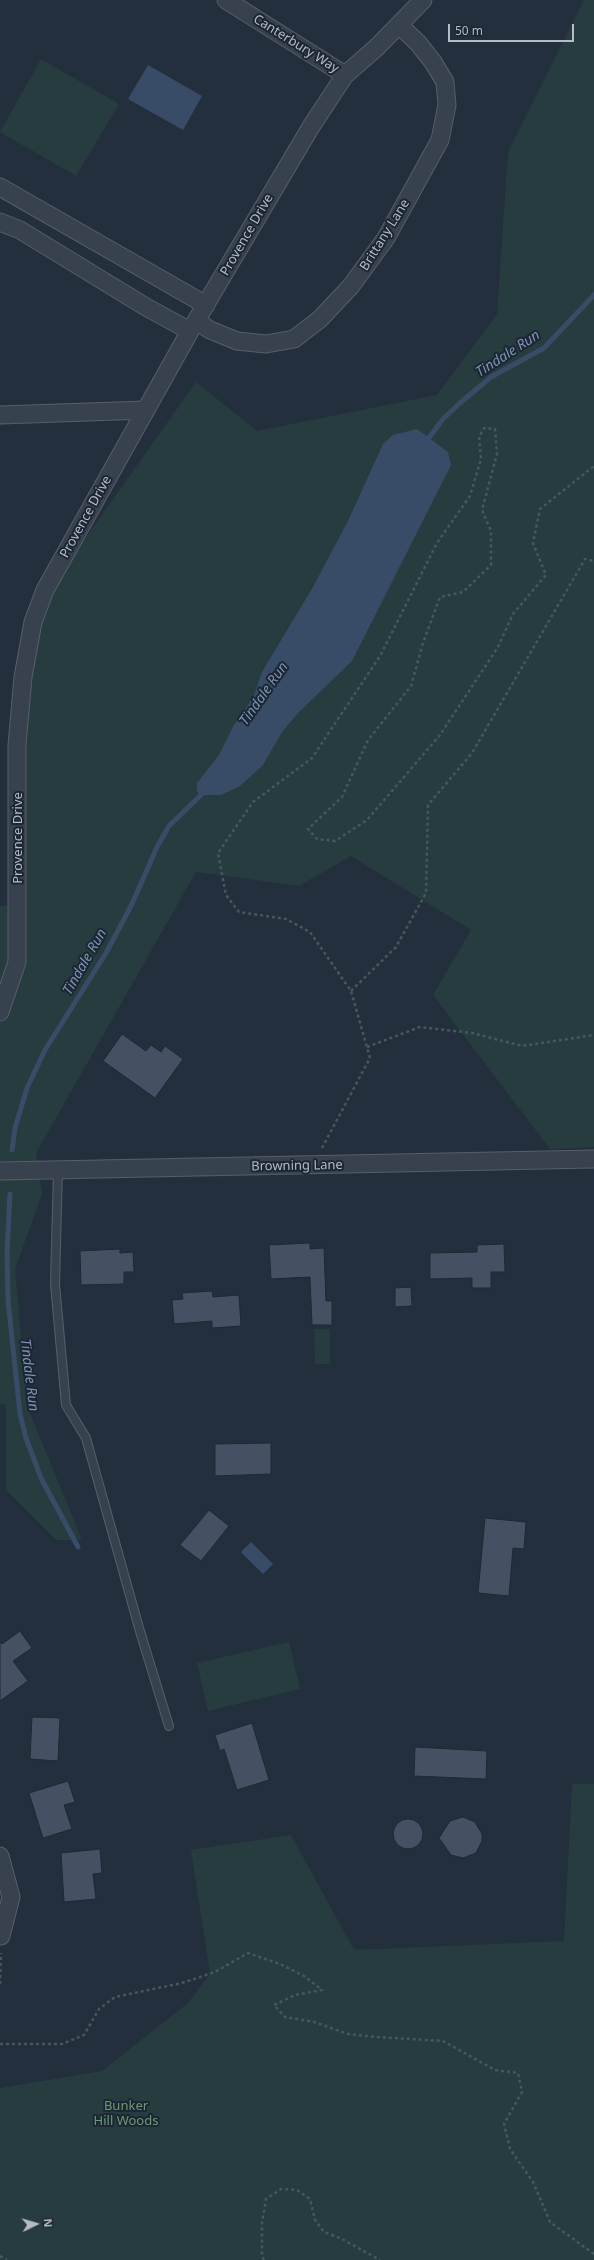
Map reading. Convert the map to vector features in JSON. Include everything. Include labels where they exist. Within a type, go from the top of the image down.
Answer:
[{"type":"street","name":"Canterbury Way","points":[[226,0],[345,75]]},
{"type":"street","name":"Provence Drive","points":[[0,1012],[17,962],[17,745],[23,677],[33,622],[45,590],[193,326],[291,158],[345,75],[399,25],[423,0]]},
{"type":"street","name":"Brittany Lane","points":[[0,222],[20,230],[146,307],[193,326],[210,330],[237,341],[266,344],[294,338],[320,319],[351,286],[386,238],[440,140],[447,105],[445,82],[433,62],[418,43],[399,25]]},
{"type":"street","points":[[0,187],[206,305]]},
{"type":"street","points":[[0,414],[146,410]]},
{"type":"street","name":"Browning Lane","points":[[0,1171],[313,1166],[594,1159]]},
{"type":"street","points":[[0,1856],[12,1897],[1,1936]]},
{"type":"lane","points":[[58,1170],[55,1284],[66,1404],[86,1438],[135,1613],[170,1726]]},
{"type":"path","points":[[313,1166],[370,1058],[352,991],[310,932],[286,920],[239,912],[226,895],[218,853],[253,802],[312,758],[380,656],[437,543],[470,496],[481,459],[479,437],[484,428],[495,429],[497,454],[482,510],[491,531],[491,564],[463,592],[440,597],[423,643],[411,686],[368,740],[342,797],[308,829],[318,839],[335,841],[367,820],[440,735],[498,647],[513,614],[546,575],[533,543],[540,509],[594,466]]},
{"type":"path","points":[[352,991],[396,947],[426,893],[428,806],[472,753],[585,559],[594,561]]},
{"type":"path","points":[[367,1047],[420,1027],[472,1033],[522,1046],[594,1035]]},
{"type":"path","points":[[0,1984],[1,1936]]},
{"type":"path","points":[[0,2044],[62,2044],[84,2035],[99,2009],[115,1997],[182,1983],[215,1972],[248,1953],[280,1964],[304,1976],[322,1990],[295,1995],[274,2005],[285,2017],[314,2022],[348,2034],[376,2038],[443,2041],[495,2070],[518,2073],[522,2092],[504,2124],[510,2148],[533,2182],[550,2222],[594,2254]]},
{"type":"path","points":[[264,2260],[262,2223],[266,2199],[281,2189],[297,2190],[310,2199],[316,2220],[324,2232],[340,2238],[380,2260]]},
{"type":"path","points":[[0,2256],[7,2260]]},
{"type":"green space","points":[[584,0],[594,0],[594,1147],[550,1149],[433,995],[471,930],[351,856],[299,886],[196,872],[36,1153],[42,1194],[15,1269],[27,1406],[82,1540],[56,1540],[6,1490],[6,1405],[0,1404],[0,906],[20,904],[33,612],[196,382],[257,431],[437,395],[497,314],[508,152]]},
{"type":"green space","points":[[41,59],[119,104],[76,176],[0,132]]},
{"type":"green space","points":[[314,1329],[330,1329],[330,1364],[315,1364]]},
{"type":"green space","points":[[289,1642],[300,1689],[208,1711],[197,1663]]},
{"type":"green space","name":"Bunker Hill Woods","points":[[572,1784],[594,1784],[594,2260],[0,2260],[0,2088],[102,2071],[188,2003],[210,1974],[191,1850],[291,1835],[354,1950],[564,1941]]},
{"type":"water","points":[[148,65],[202,96],[183,130],[128,99]]},
{"type":"water","points":[[417,429],[448,452],[451,465],[352,661],[298,713],[282,732],[263,765],[240,786],[221,795],[200,795],[197,791],[197,783],[219,755],[234,725],[253,698],[262,672],[313,587],[348,521],[383,444],[393,435]]},
{"type":"water","points":[[251,1542],[273,1564],[263,1574],[241,1552]]},
{"type":"building","points":[[122,1034],[146,1051],[151,1045],[161,1052],[165,1046],[183,1059],[155,1098],[103,1061]]},
{"type":"building","points":[[310,1243],[310,1249],[324,1248],[326,1301],[332,1301],[332,1325],[312,1325],[310,1277],[271,1279],[269,1245]]},
{"type":"building","points":[[504,1244],[505,1272],[491,1272],[491,1288],[472,1288],[472,1278],[430,1279],[430,1253],[477,1252],[477,1245]]},
{"type":"building","points":[[120,1249],[120,1253],[133,1252],[134,1272],[124,1272],[124,1284],[81,1285],[80,1251]]},
{"type":"building","points":[[411,1287],[412,1306],[395,1307],[395,1288]]},
{"type":"building","points":[[212,1291],[213,1297],[239,1295],[241,1326],[212,1328],[212,1321],[174,1324],[172,1300],[183,1299],[182,1293]]},
{"type":"building","points":[[271,1443],[271,1474],[215,1476],[215,1444]]},
{"type":"building","points":[[209,1510],[229,1526],[201,1561],[180,1545]]},
{"type":"building","points":[[485,1518],[526,1522],[524,1549],[513,1548],[509,1596],[478,1593]]},
{"type":"building","points":[[20,1631],[32,1648],[13,1661],[28,1681],[0,1701],[0,1642],[2,1644]]},
{"type":"building","points":[[32,1717],[60,1718],[58,1761],[30,1759]]},
{"type":"building","points":[[252,1723],[269,1780],[237,1790],[224,1749],[220,1751],[215,1735]]},
{"type":"building","points":[[415,1747],[487,1751],[486,1779],[414,1776]]},
{"type":"building","points":[[68,1781],[75,1802],[64,1805],[72,1829],[43,1838],[29,1793]]},
{"type":"building","points":[[463,1817],[475,1822],[482,1834],[482,1841],[476,1853],[463,1858],[451,1855],[439,1838],[450,1821]]},
{"type":"building","points":[[408,1819],[419,1823],[423,1834],[419,1845],[408,1849],[397,1845],[393,1834],[397,1823]]},
{"type":"building","points":[[100,1849],[102,1873],[93,1874],[96,1899],[64,1902],[61,1853]]},
{"type":"waterway","name":"Tindale Run","points":[[425,443],[443,419],[460,403],[491,377],[544,348],[594,295]]},
{"type":"waterway","name":"Tindale Run","points":[[12,1150],[15,1128],[27,1088],[45,1050],[106,953],[132,904],[157,847],[169,826],[205,791]]},
{"type":"waterway","name":"Tindale Run","points":[[10,1194],[7,1252],[8,1300],[20,1414],[26,1438],[41,1478],[78,1547]]}]
